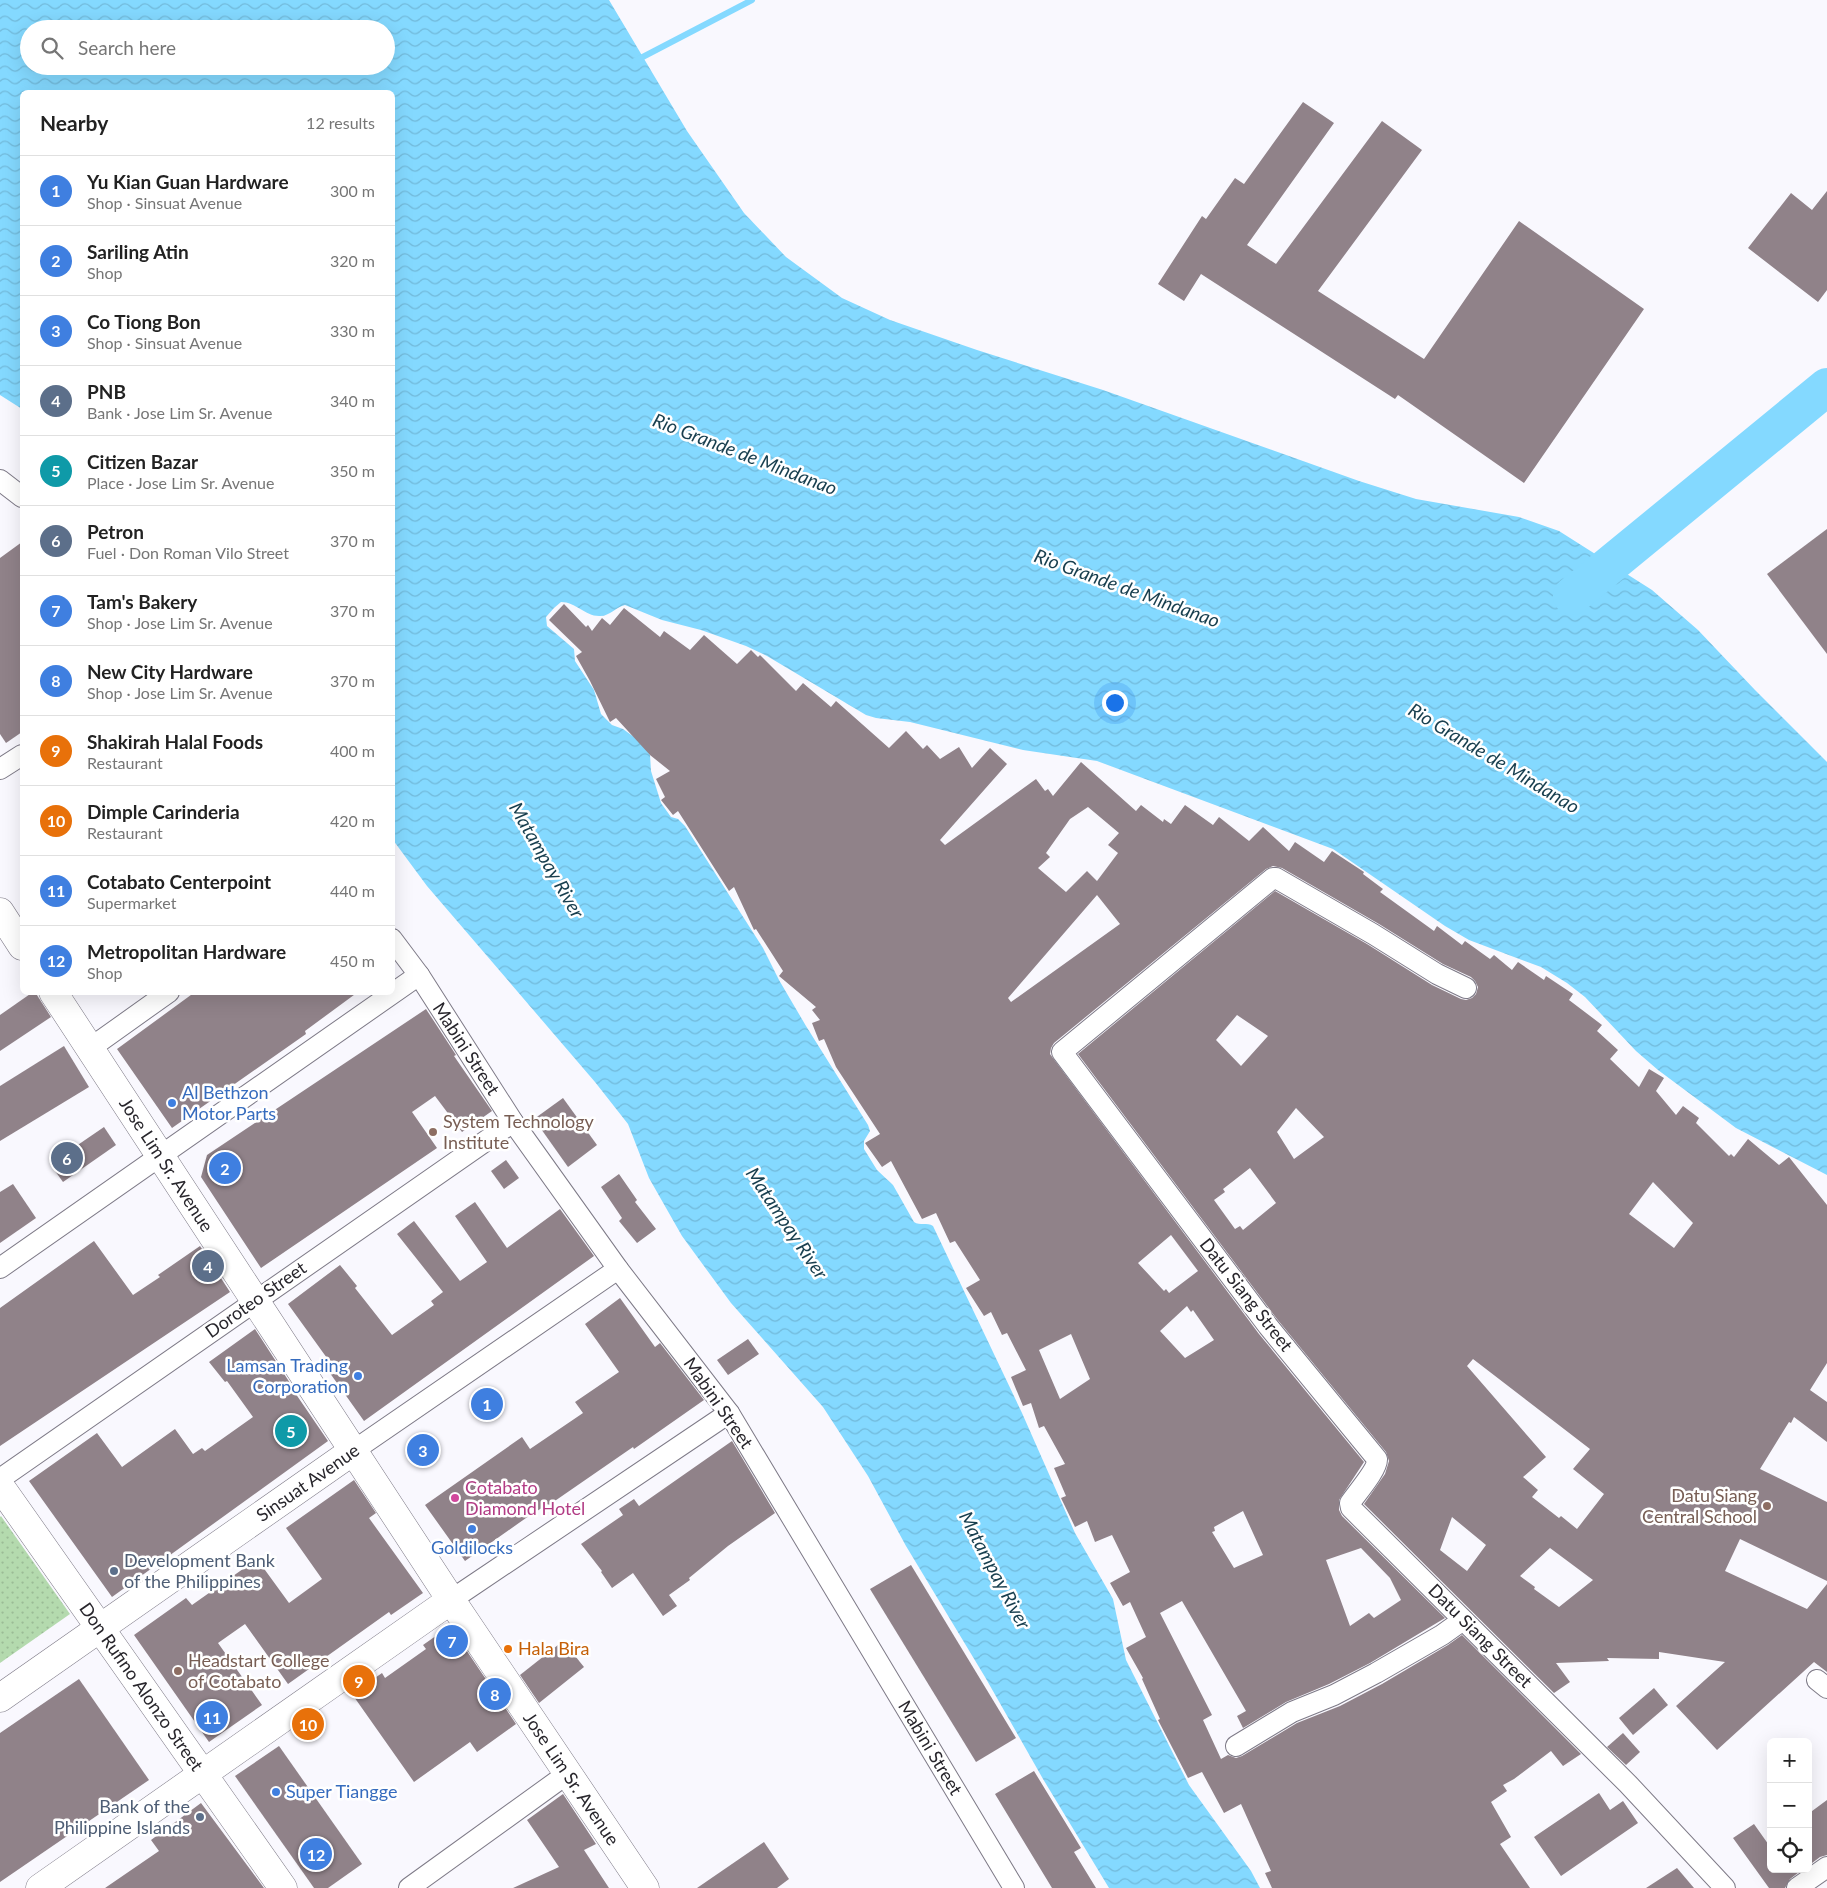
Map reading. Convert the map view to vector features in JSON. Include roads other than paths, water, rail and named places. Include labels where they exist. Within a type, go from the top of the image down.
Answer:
[{"type":"street","points":[[0,480],[20,495]]},
{"type":"street","points":[[0,770],[20,756]]},
{"type":"street","name":"Datu Siang Street","points":[[1466,988],[1437,974],[1373,934],[1273,878],[1062,1052],[1268,1326],[1377,1458],[1378,1463],[1350,1503],[1350,1508],[1628,1784],[1725,1888]]},
{"type":"street","points":[[0,912],[20,942]]},
{"type":"street","name":"Mabini Street","points":[[395,943],[419,975],[513,1122],[618,1269],[729,1413],[1014,1888]]},
{"type":"street","points":[[395,992],[419,975]]},
{"type":"street","name":"Jose Lim Sr. Avenue","points":[[55,995],[353,1451],[567,1774],[645,1888]]},
{"type":"street","points":[[89,1049],[165,995]]},
{"type":"street","points":[[0,1268],[391,995]]},
{"type":"street","name":"Doroteo Street","points":[[0,1479],[513,1122]]},
{"type":"street","name":"Sinsuat Avenue","points":[[0,1698],[353,1451],[618,1269]]},
{"type":"street","points":[[40,1888],[452,1600],[729,1413]]},
{"type":"street","name":"Don Rufino Alonzo Street","points":[[0,1486],[283,1888]]},
{"type":"street","points":[[1236,1746],[1292,1712],[1334,1695],[1376,1673],[1435,1639],[1463,1620]]},
{"type":"street","points":[[409,1888],[567,1774]]},
{"type":"street","points":[[1797,1888],[1827,1867]]},
{"type":"water","points":[[0,0],[609,0],[687,131],[744,213],[786,257],[842,298],[890,320],[1103,390],[1359,481],[1416,499],[1519,517],[1559,531],[1652,590],[1698,630],[1827,762],[1827,1175],[1736,1128],[1658,1070],[1636,1051],[1585,997],[1567,983],[1541,967],[1469,940],[1445,926],[1333,849],[1097,761],[1023,750],[910,722],[866,715],[767,656],[746,646],[701,630],[662,620],[625,605],[603,616],[589,614],[576,606],[561,602],[554,608],[546,617],[547,626],[574,649],[575,661],[594,690],[601,714],[612,725],[639,738],[650,755],[651,771],[661,803],[671,817],[678,819],[685,826],[763,948],[806,1026],[868,1125],[870,1131],[864,1141],[864,1149],[877,1170],[893,1185],[914,1222],[933,1226],[1022,1413],[1075,1533],[1113,1599],[1126,1660],[1189,1785],[1251,1871],[1260,1888],[1109,1888],[906,1546],[868,1476],[823,1407],[731,1303],[682,1236],[649,1178],[628,1124],[595,1082],[427,886],[395,843],[395,90],[20,90],[20,408],[0,395]]},
{"type":"waterway","points":[[635,61],[752,0]]},
{"type":"waterway","points":[[1572,596],[1827,387]]},
{"type":"place","name":"Al Bethzon Motor Parts","points":[[172,1103]]},
{"type":"place","name":"System Technology Institute","points":[[433,1132]]},
{"type":"place","name":"Petron","points":[[67,1158]]},
{"type":"place","name":"Sariling Atin","points":[[225,1168]]},
{"type":"place","name":"PNB","points":[[208,1266]]},
{"type":"place","name":"Lamsan Trading Corporation","points":[[358,1376]]},
{"type":"place","name":"Yu Kian Guan Hardware","points":[[487,1404]]},
{"type":"place","name":"Citizen Bazar","points":[[291,1431]]},
{"type":"place","name":"Co Tiong Bon","points":[[423,1450]]},
{"type":"place","name":"Cotabato Diamond Hotel","points":[[455,1498]]},
{"type":"place","name":"Datu Siang Central School","points":[[1767,1506]]},
{"type":"place","name":"Goldilocks","points":[[472,1529]]},
{"type":"place","name":"Development Bank of the Philippines","points":[[114,1571]]},
{"type":"place","name":"Tam's Bakery","points":[[452,1641]]},
{"type":"place","name":"Hala Bira","points":[[508,1649]]},
{"type":"place","name":"Headstart College of Cotabato","points":[[178,1671]]},
{"type":"place","name":"Shakirah Halal Foods","points":[[359,1681]]},
{"type":"place","name":"New City Hardware","points":[[495,1694]]},
{"type":"place","name":"Cotabato Centerpoint","points":[[212,1717]]},
{"type":"place","name":"Dimple Carinderia","points":[[308,1724]]},
{"type":"place","name":"Super Tiangge","points":[[276,1792]]},
{"type":"place","name":"Bank of the Philippine Islands","points":[[200,1817]]},
{"type":"place","name":"Metropolitan Hardware","points":[[316,1854]]},
{"type":"water label","name":"Rio Grande de Mindanao","points":[[745,454]]},
{"type":"water label","name":"Rio Grande de Mindanao","points":[[1127,588]]},
{"type":"water label","name":"Rio Grande de Mindanao","points":[[1494,758]]},
{"type":"water label","name":"Matampay River","points":[[547,860]]},
{"type":"water label","name":"Matampay River","points":[[787,1223]]},
{"type":"water label","name":"Matampay River","points":[[995,1570]]}]
